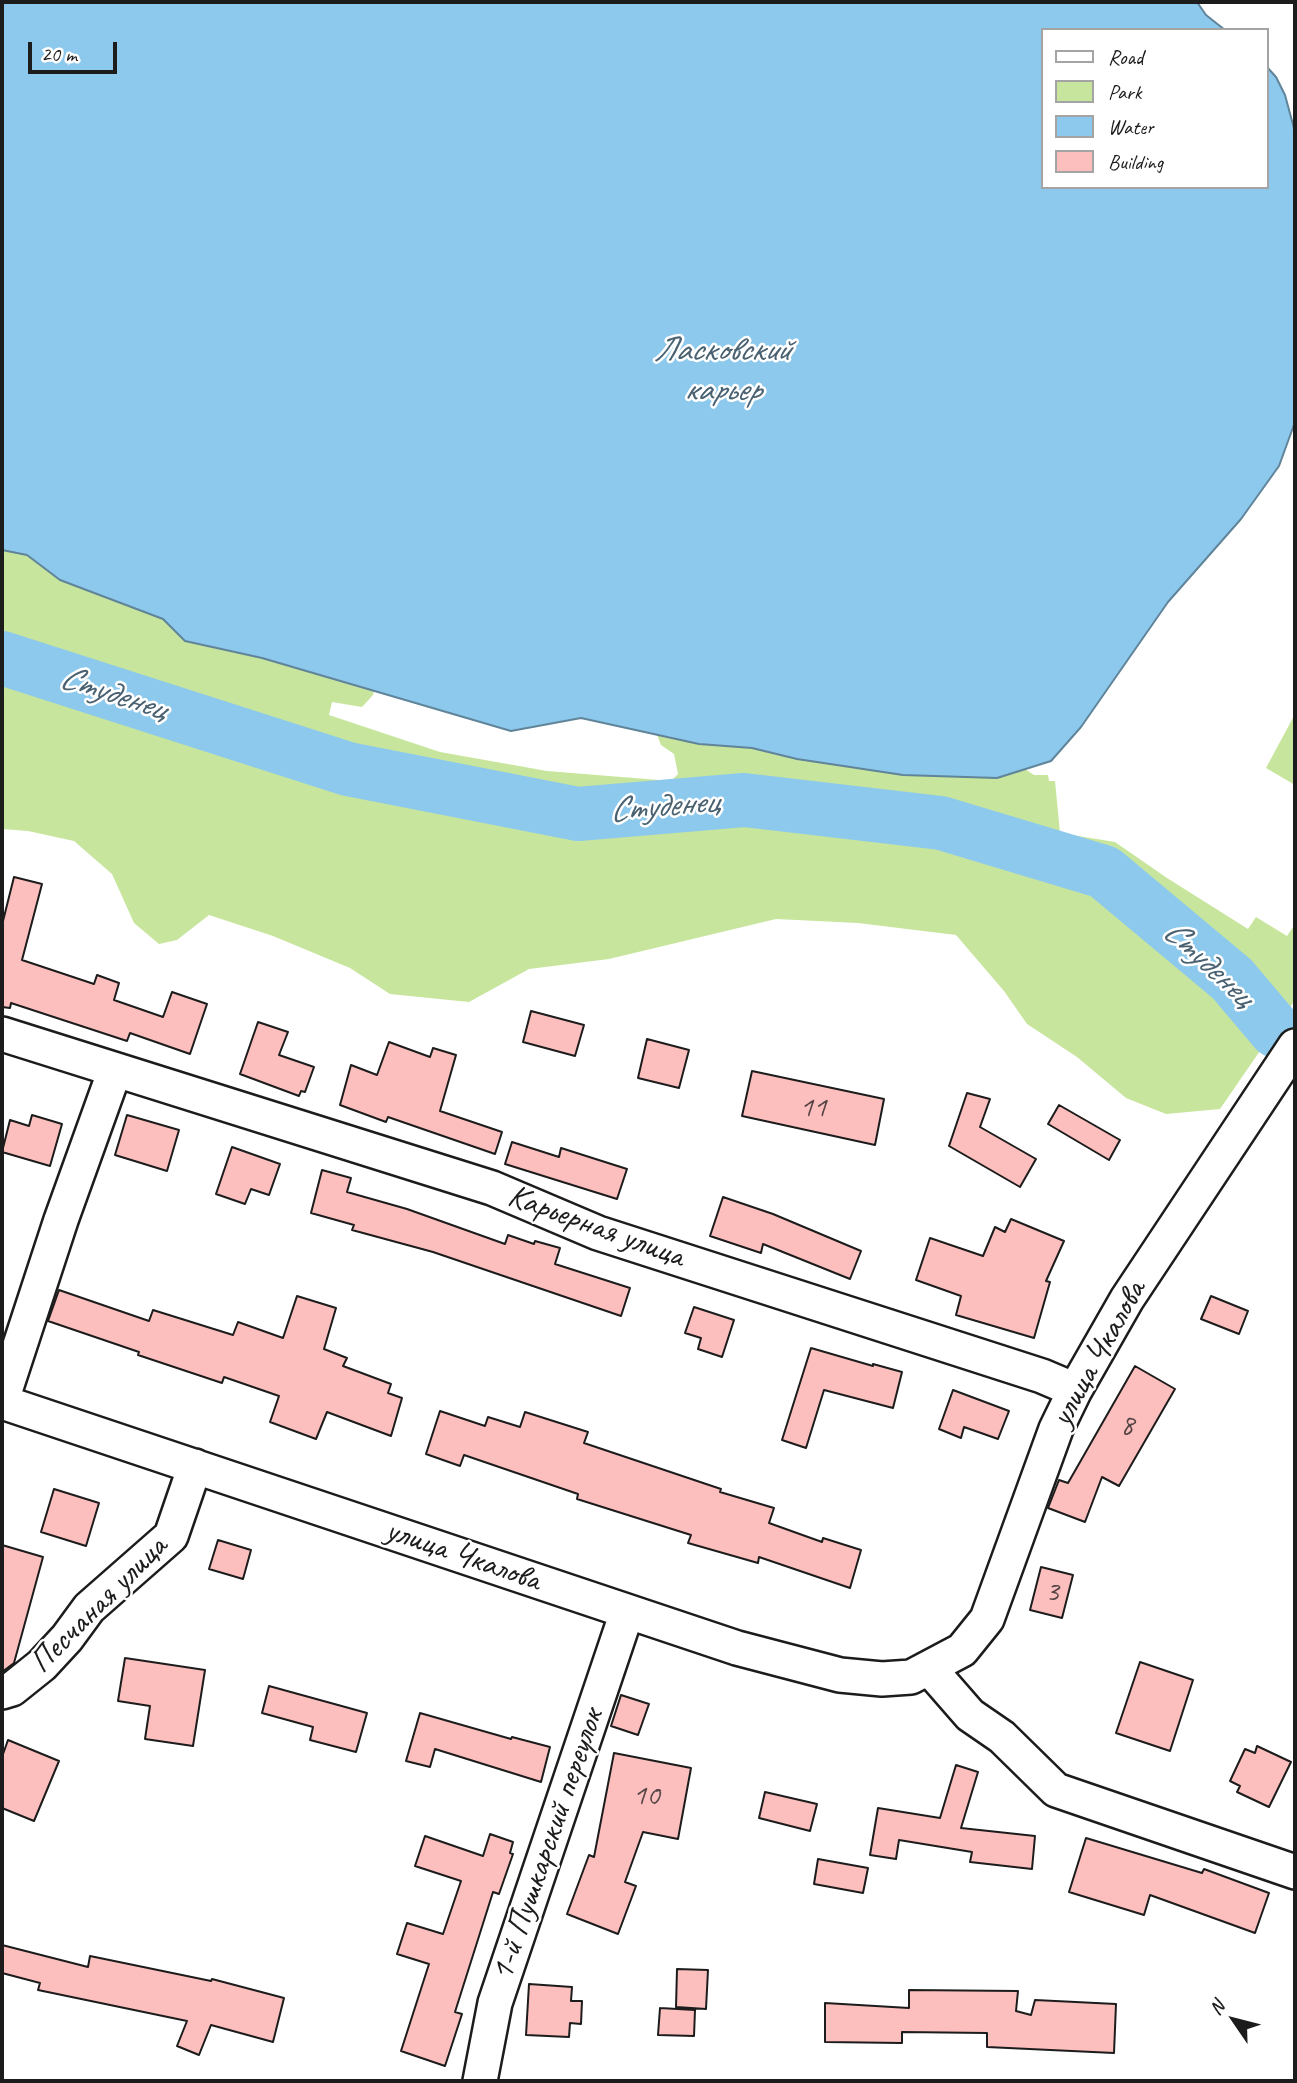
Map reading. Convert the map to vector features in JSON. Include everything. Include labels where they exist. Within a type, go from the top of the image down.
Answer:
[{"type":"street","name":"Карьерная улица","points":[[2,1034],[492,1188],[598,1233],[1016,1368],[1075,1390]]},
{"type":"street","name":"улица Чкалова","points":[[2,1401],[152,1454],[195,1466],[748,1652],[840,1675],[882,1679],[911,1677],[962,1650],[986,1619],[1051,1440],[1075,1390],[1127,1299],[1295,1046]]},
{"type":"street","points":[[2,1401],[61,1220],[115,1070]]},
{"type":"street","name":"Песчаная улица","points":[[2,1692],[12,1689],[42,1665],[67,1638],[89,1608],[171,1536],[195,1466]]},
{"type":"street","name":"1-й Пушкарский переулок","points":[[480,2081],[495,2003],[627,1612]]},
{"type":"street","points":[[929,1668],[970,1715],[1002,1738],[1056,1790],[1295,1872]]},
{"type":"green space","points":[[2,502],[379,671],[373,695],[362,707],[332,702],[329,715],[440,752],[547,771],[671,781],[678,774],[674,754],[661,745],[651,719],[1016,763],[1034,775],[1048,775],[1049,781],[1055,781],[1060,833],[1115,842],[1248,929],[1256,917],[1287,936],[1295,924],[1295,1000],[1220,1109],[1166,1114],[1126,1098],[1077,1057],[1027,1024],[1004,991],[956,935],[858,923],[776,919],[609,959],[529,969],[469,1002],[390,994],[350,968],[273,936],[209,915],[177,940],[159,944],[134,923],[112,874],[74,841],[28,831],[2,829]]},
{"type":"green space","points":[[1295,714],[1295,785],[1266,768]]},
{"type":"water","name":"Ласковский карьер","points":[[2,2],[1197,2],[1206,15],[1222,28],[1042,28],[1042,189],[1269,189],[1269,69],[1285,95],[1295,132],[1295,422],[1279,466],[1241,519],[1168,602],[1081,727],[1051,761],[997,778],[903,775],[797,759],[752,748],[699,744],[581,718],[511,731],[262,658],[185,641],[163,619],[60,580],[27,555],[2,550]]},
{"type":"building","points":[[14,877],[42,884],[22,960],[94,984],[97,975],[119,983],[114,1000],[163,1017],[172,992],[207,1004],[190,1054],[130,1033],[127,1041],[11,1003],[10,1008],[2,1007],[2,925]]},
{"type":"building","points":[[531,1011],[584,1025],[575,1056],[523,1042]]},
{"type":"building","points":[[258,1022],[288,1032],[279,1055],[314,1067],[305,1092],[301,1091],[299,1096],[240,1074]]},
{"type":"building","points":[[647,1039],[689,1050],[679,1088],[638,1078]]},
{"type":"building","points":[[389,1042],[430,1057],[433,1048],[456,1055],[440,1111],[502,1132],[495,1154],[388,1117],[386,1122],[340,1105],[351,1065],[377,1075]]},
{"type":"building","points":[[752,1071],[884,1099],[875,1145],[742,1116]]},
{"type":"building","points":[[967,1093],[990,1099],[980,1127],[1036,1159],[1020,1187],[949,1146]]},
{"type":"building","points":[[1059,1105],[1120,1140],[1109,1160],[1048,1124]]},
{"type":"building","points":[[32,1115],[62,1124],[50,1166],[2,1152],[10,1120],[29,1126]]},
{"type":"building","points":[[127,1115],[179,1130],[167,1171],[115,1155]]},
{"type":"building","points":[[512,1142],[559,1157],[561,1148],[627,1169],[617,1199],[505,1164]]},
{"type":"building","points":[[232,1147],[280,1164],[269,1195],[251,1189],[245,1204],[216,1194]]},
{"type":"building","points":[[322,1170],[351,1178],[347,1192],[407,1209],[505,1244],[508,1235],[534,1244],[535,1241],[560,1248],[555,1264],[630,1288],[621,1316],[433,1252],[352,1230],[354,1225],[311,1213]]},
{"type":"building","points":[[723,1197],[773,1214],[861,1251],[850,1279],[763,1244],[761,1253],[710,1236]]},
{"type":"building","points":[[1011,1219],[1064,1241],[1046,1281],[1050,1282],[1034,1338],[956,1315],[961,1296],[916,1280],[930,1238],[983,1256],[995,1227],[1005,1232]]},
{"type":"building","points":[[59,1290],[149,1321],[153,1310],[233,1335],[238,1322],[283,1338],[297,1296],[336,1308],[324,1349],[347,1358],[343,1366],[391,1384],[388,1393],[402,1398],[391,1436],[327,1412],[316,1439],[270,1422],[279,1396],[224,1377],[222,1383],[48,1321]]},
{"type":"building","points":[[1211,1296],[1248,1311],[1239,1334],[1201,1319]]},
{"type":"building","points":[[694,1307],[734,1320],[722,1357],[698,1349],[701,1338],[685,1333]]},
{"type":"building","points":[[811,1348],[902,1372],[893,1408],[824,1390],[806,1448],[782,1440]]},
{"type":"building","points":[[1135,1366],[1175,1389],[1119,1486],[1102,1477],[1085,1522],[1048,1508],[1059,1480],[1068,1483]]},
{"type":"building","points":[[953,1390],[1009,1411],[998,1439],[964,1427],[961,1438],[939,1429]]},
{"type":"building","points":[[440,1411],[485,1426],[488,1417],[520,1427],[525,1412],[588,1432],[584,1443],[721,1489],[720,1492],[774,1508],[769,1523],[822,1542],[823,1538],[861,1550],[850,1588],[759,1557],[758,1563],[688,1543],[691,1535],[577,1499],[578,1494],[464,1455],[460,1466],[426,1454]]},
{"type":"building","points":[[54,1489],[99,1503],[86,1546],[41,1532]]},
{"type":"building","points":[[218,1540],[251,1550],[243,1579],[209,1569]]},
{"type":"building","points":[[2,1545],[43,1557],[14,1663],[2,1672]]},
{"type":"building","points":[[1041,1567],[1073,1575],[1062,1618],[1030,1610]]},
{"type":"building","points":[[125,1658],[205,1670],[193,1746],[145,1739],[150,1706],[118,1701]]},
{"type":"building","points":[[1140,1662],[1193,1680],[1170,1751],[1116,1733]]},
{"type":"building","points":[[269,1686],[367,1713],[356,1752],[310,1740],[313,1727],[262,1713]]},
{"type":"building","points":[[621,1695],[649,1704],[638,1735],[611,1726]]},
{"type":"building","points":[[420,1713],[511,1739],[512,1737],[550,1747],[541,1782],[435,1749],[430,1767],[406,1761]]},
{"type":"building","points":[[8,1740],[59,1761],[34,1821],[2,1808],[2,1757]]},
{"type":"building","points":[[1257,1746],[1291,1762],[1269,1807],[1237,1792],[1240,1786],[1230,1781],[1245,1749],[1255,1753]]},
{"type":"building","points":[[614,1753],[691,1768],[678,1839],[643,1832],[625,1882],[636,1886],[618,1934],[567,1914],[589,1855],[594,1857]]},
{"type":"building","points":[[956,1765],[978,1772],[961,1828],[1035,1836],[1032,1869],[970,1862],[972,1852],[899,1840],[896,1859],[870,1855],[878,1808],[940,1818]]},
{"type":"building","points":[[765,1792],[817,1804],[810,1831],[759,1818]]},
{"type":"building","points":[[490,1834],[513,1842],[510,1853],[513,1854],[499,1894],[493,1892],[455,2012],[462,2014],[445,2066],[401,2051],[429,1964],[397,1954],[407,1923],[443,1934],[461,1881],[415,1866],[425,1836],[483,1856]]},
{"type":"building","points":[[1086,1838],[1202,1873],[1204,1869],[1269,1893],[1255,1933],[1150,1895],[1144,1915],[1069,1892]]},
{"type":"building","points":[[818,1859],[868,1868],[863,1893],[814,1884]]},
{"type":"building","points":[[2,1945],[88,1967],[90,1956],[211,1981],[212,1979],[284,1998],[273,2042],[211,2025],[199,2055],[177,2046],[187,2021],[38,1990],[40,1983],[2,1973]]},
{"type":"building","points":[[677,1969],[708,1970],[706,2009],[676,2007]]},
{"type":"building","points":[[529,1984],[572,1987],[571,2001],[582,2001],[581,2024],[570,2023],[569,2037],[526,2035]]},
{"type":"building","points":[[909,1990],[1018,1991],[1016,2011],[1031,2015],[1035,2000],[1116,2004],[1114,2053],[987,2047],[987,2033],[902,2032],[902,2043],[825,2042],[825,2003],[909,2008]]},
{"type":"building","points":[[660,2008],[695,2010],[694,2036],[658,2035]]},
{"type":"waterway","name":"Студенец","points":[[2,658],[348,769],[578,814],[744,800],[941,823],[1104,872],[1232,979],[1276,1031]]}]
